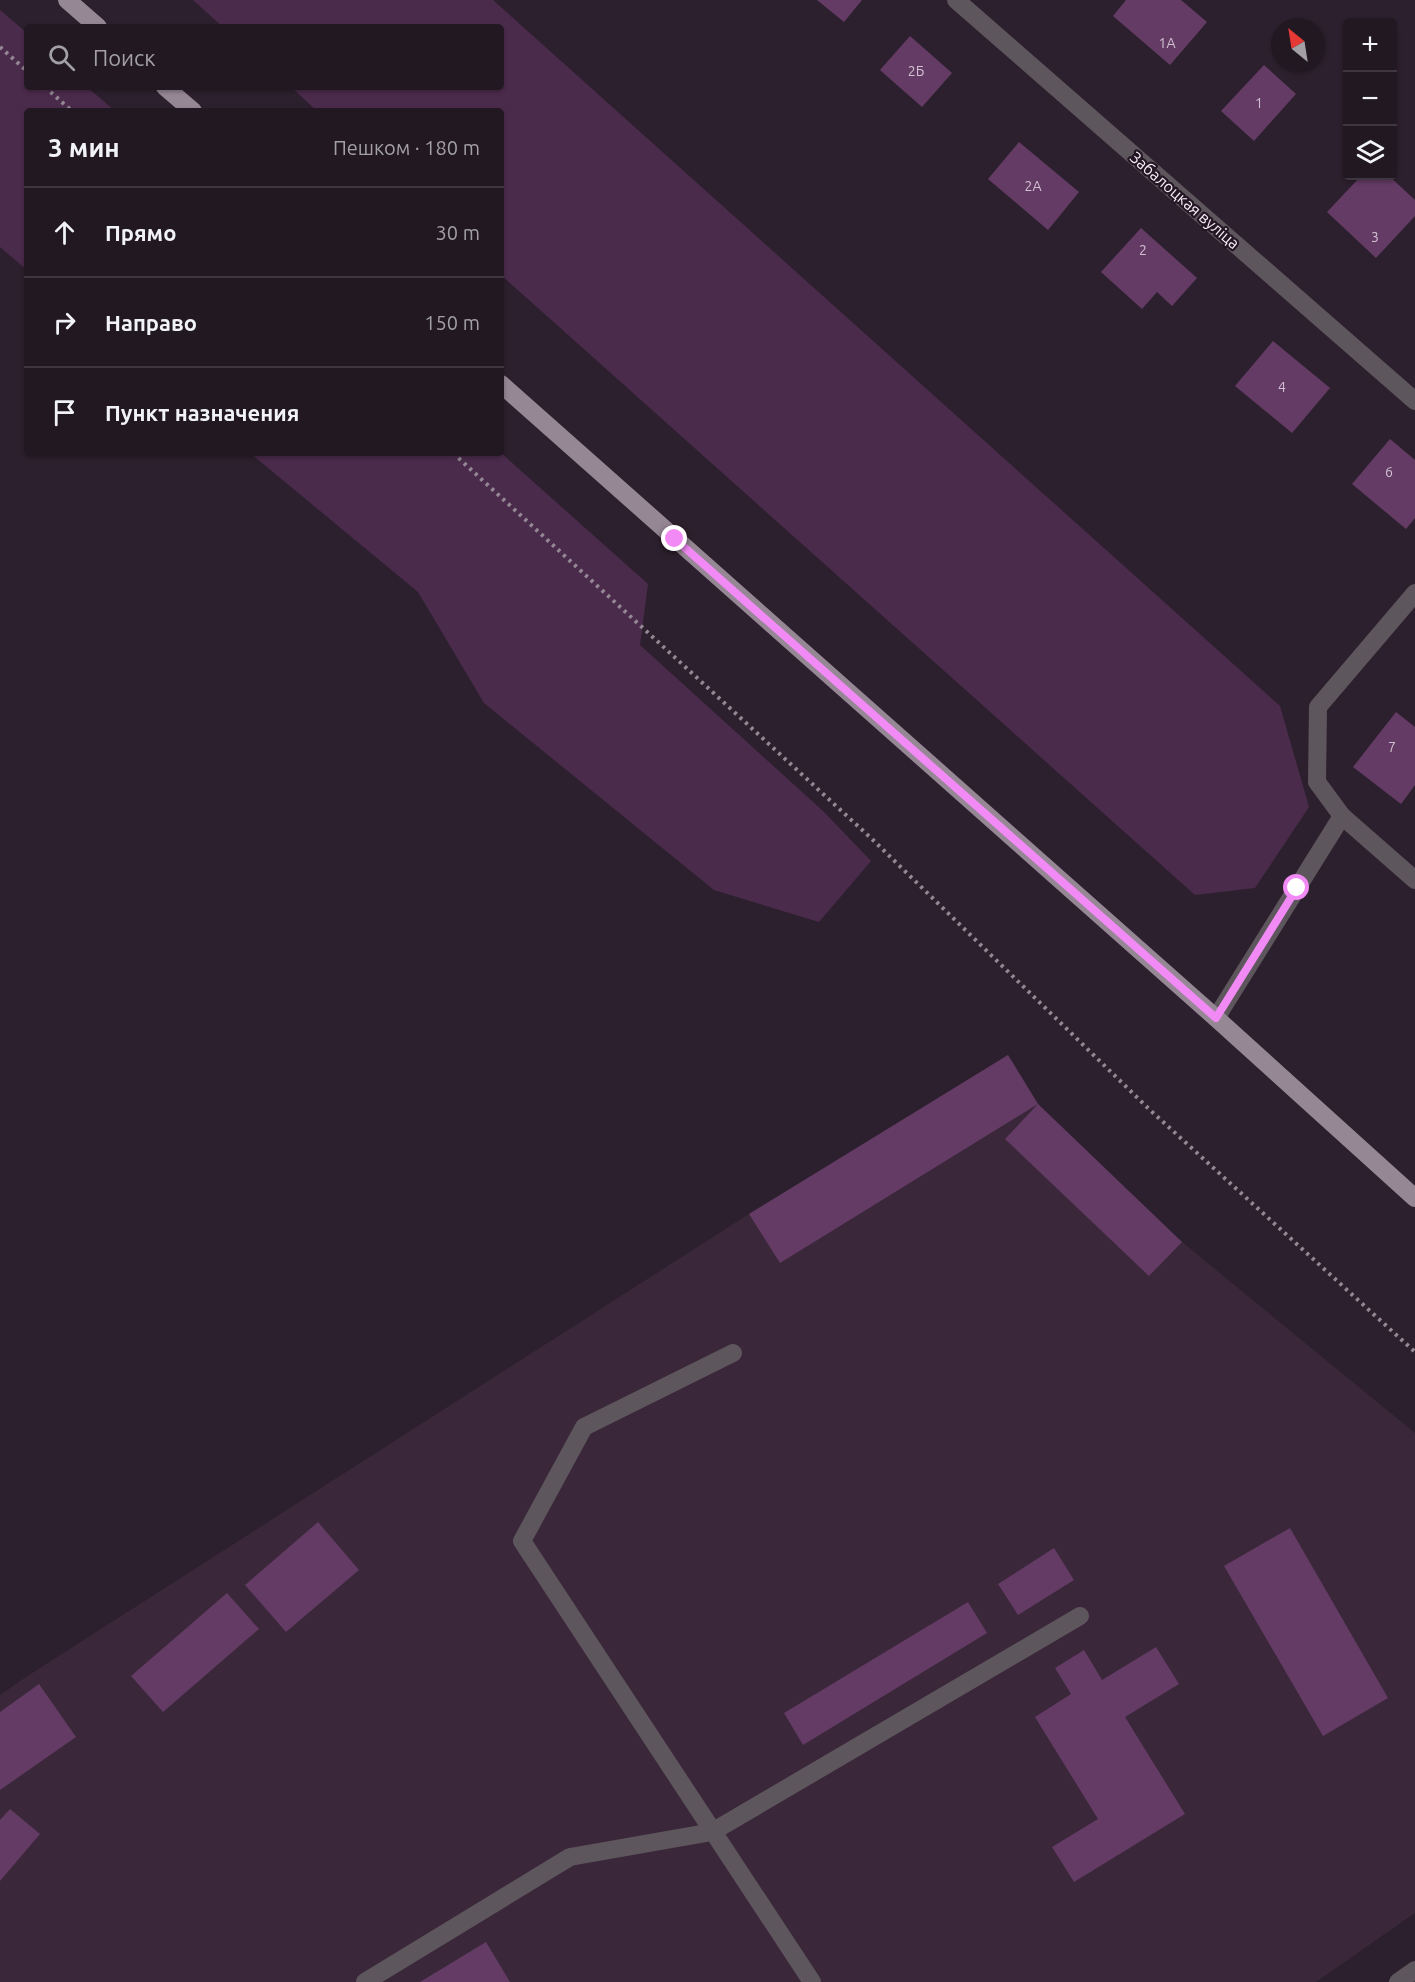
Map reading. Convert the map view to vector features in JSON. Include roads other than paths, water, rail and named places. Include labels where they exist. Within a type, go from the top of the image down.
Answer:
[{"type":"main road","points":[[67,0],[95,24]]},
{"type":"main road","points":[[168,90],[190,108]]},
{"type":"main road","points":[[504,387],[1216,1018],[1415,1198]]},
{"type":"street","name":"Забалоцкая вуліца","points":[[956,0],[1415,401]]},
{"type":"street","points":[[1415,593],[1318,707],[1317,782],[1342,816],[1415,880]]},
{"type":"street","points":[[1216,1018],[1342,816]]},
{"type":"street","points":[[733,1353],[584,1427],[522,1540],[812,1982]]},
{"type":"street","points":[[365,1982],[570,1857],[712,1832],[1080,1616]]},
{"type":"street","points":[[1398,1982],[1415,1970]]}]
